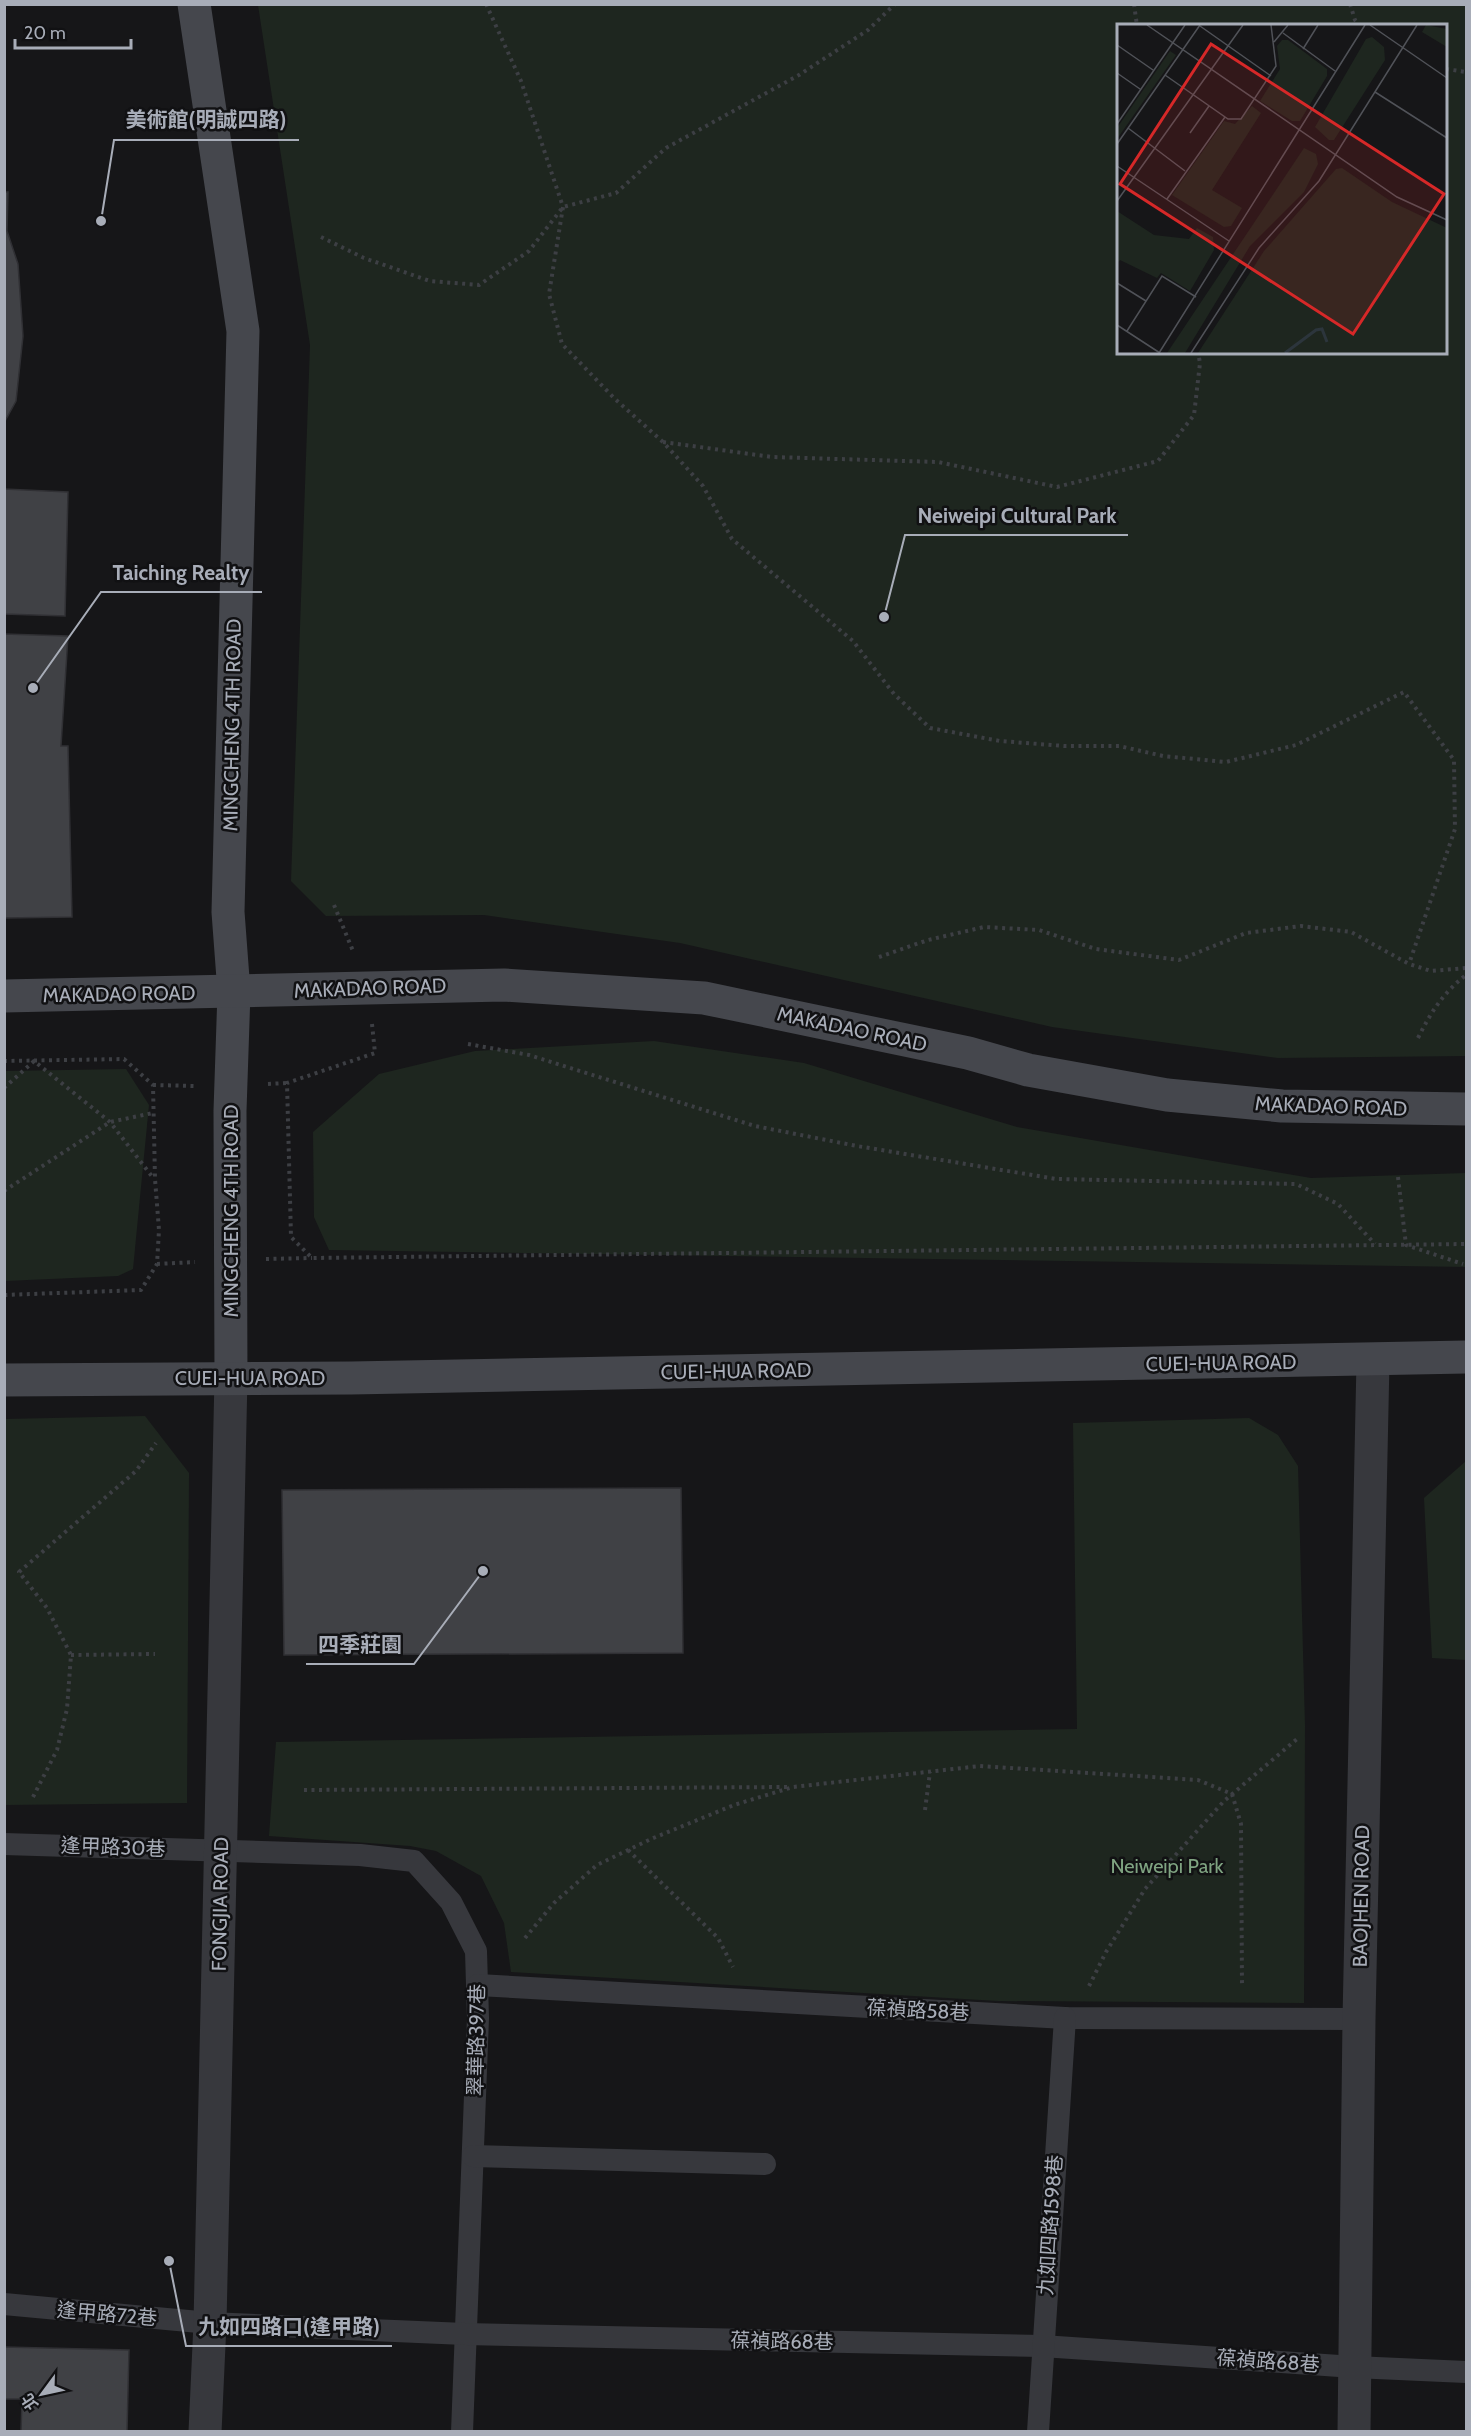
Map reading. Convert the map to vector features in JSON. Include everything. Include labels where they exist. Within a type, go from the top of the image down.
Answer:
[{"type":"street","name":"MINGCHENG 4TH ROAD","points":[[194,4],[243,331],[228,912],[234,992],[230,1111],[231,1377]]},
{"type":"street","name":"MAKADAO ROAD","points":[[4,996],[504,985],[704,998],[969,1053],[1028,1070],[1167,1095],[1282,1106],[1467,1109]]},
{"type":"street","name":"CUEI-HUA ROAD","points":[[4,1380],[363,1378],[1467,1357]]},
{"type":"street","name":"BAOJHEN ROAD","points":[[1354,2432],[1359,2019],[1373,1360]]},
{"type":"street","name":"FONGJIA ROAD","points":[[205,2432],[210,2323],[231,1377]]},
{"type":"lane","name":"逢甲路30巷","points":[[4,1844],[221,1850]]},
{"type":"lane","name":"翠華路397巷","points":[[221,1850],[360,1855],[414,1861],[451,1902],[476,1951],[478,1985],[462,2432]]},
{"type":"lane","name":"葆禎路58巷","points":[[478,1985],[1069,2018],[1359,2019]]},
{"type":"lane","name":"九如四路1598巷","points":[[1038,2432],[1042,2346],[1069,2018]]},
{"type":"lane","points":[[472,2156],[765,2164]]},
{"type":"lane","name":"逢甲路72巷","points":[[4,2304],[210,2323]]},
{"type":"lane","name":"葆禎路68巷","points":[[210,2323],[465,2334],[1042,2346],[1354,2367],[1467,2372]]},
{"type":"path","points":[[486,4],[521,81],[563,207],[549,294],[562,344],[614,398],[663,442],[703,486],[732,539],[853,641],[894,694],[930,728],[1000,741],[1064,746],[1119,746],[1163,756],[1226,762],[1296,745],[1404,692],[1454,760],[1455,829],[1409,964]]},
{"type":"path","points":[[321,237],[364,258],[430,281],[479,285],[530,251],[563,207],[616,193],[666,148],[799,75],[868,30],[895,4]]},
{"type":"path","points":[[1134,4],[1137,24]]},
{"type":"path","points":[[1350,4],[1355,20],[1359,24]]},
{"type":"path","points":[[1447,69],[1467,72]]},
{"type":"path","points":[[663,442],[772,457],[938,462],[1057,487],[1158,461],[1194,416],[1200,363],[1198,354]]},
{"type":"path","points":[[879,957],[928,940],[984,927],[1039,930],[1096,949],[1179,960],[1246,933],[1301,926],[1350,932],[1409,964],[1431,971],[1467,968]]},
{"type":"path","points":[[1418,1038],[1431,1011],[1446,991],[1467,975]]},
{"type":"path","points":[[468,1044],[529,1055],[755,1126],[857,1146],[1056,1179],[1296,1184],[1338,1204],[1376,1245]]},
{"type":"path","points":[[375,1053],[288,1083],[291,1237],[312,1258],[1467,1244]]},
{"type":"path","points":[[4,1061],[124,1059],[153,1085],[154,1179],[159,1230],[157,1264],[141,1290],[4,1295]]},
{"type":"path","points":[[4,1088],[34,1060]]},
{"type":"path","points":[[34,1060],[110,1122],[154,1179]]},
{"type":"path","points":[[4,1191],[110,1122],[153,1113]]},
{"type":"path","points":[[1398,1177],[1406,1245]]},
{"type":"path","points":[[1406,1245],[1463,1264]]},
{"type":"path","points":[[33,1797],[57,1750],[67,1709],[71,1655],[46,1608],[20,1572],[136,1471],[156,1443]]},
{"type":"path","points":[[71,1655],[154,1654]]},
{"type":"path","points":[[1069,2018],[1145,1889],[1232,1794],[1297,1739]]},
{"type":"path","points":[[304,1790],[793,1787],[980,1766],[1198,1779],[1232,1794],[1241,1824],[1242,1987]]},
{"type":"path","points":[[925,1810],[930,1772]]},
{"type":"path","points":[[525,1938],[554,1903],[597,1865],[734,1805],[793,1787]]},
{"type":"path","points":[[628,1850],[718,1938],[735,1972]]},
{"type":"green space","points":[[258,5],[1466,5],[1466,1056],[1278,1058],[1052,1027],[680,943],[484,915],[326,916],[291,881],[310,345]]},
{"type":"green space","points":[[654,1041],[804,1063],[1017,1127],[1311,1178],[1466,1173],[1466,1267],[329,1250],[314,1217],[313,1132],[379,1074],[475,1051]]},
{"type":"green space","points":[[126,1069],[149,1105],[133,1269],[118,1276],[5,1281],[5,1071]]},
{"type":"green space","points":[[145,1416],[189,1473],[187,1803],[5,1805],[5,1419]]},
{"type":"green space","name":"Neiweipi Park","points":[[1249,1418],[1278,1435],[1298,1466],[1305,1726],[1304,2003],[998,2001],[511,1972],[504,1923],[481,1876],[436,1851],[410,1846],[269,1836],[276,1742],[1077,1729],[1073,1423]]},
{"type":"green space","points":[[1466,1461],[1466,1660],[1432,1658],[1424,1498]]},
{"type":"building","points":[[4,192],[8,192],[7,231],[18,264],[23,336],[16,401],[4,423]]},
{"type":"building","points":[[4,489],[68,492],[65,616],[4,614]]},
{"type":"building","points":[[4,634],[68,636],[61,746],[68,746],[72,917],[4,918]]},
{"type":"building","points":[[681,1488],[683,1653],[284,1655],[282,1490]]},
{"type":"building","points":[[4,2347],[129,2350],[127,2432],[21,2432],[22,2399],[4,2399]]},
{"type":"place","name":"美術館(明誠四路)","points":[[101,221]]},
{"type":"place","name":"Neiweipi Cultural Park","points":[[884,617]]},
{"type":"place","name":"Taiching Realty","points":[[33,688]]},
{"type":"place","name":"四季莊園","points":[[483,1571]]},
{"type":"place","name":"九如四路口(逢甲路)","points":[[169,2261]]}]
